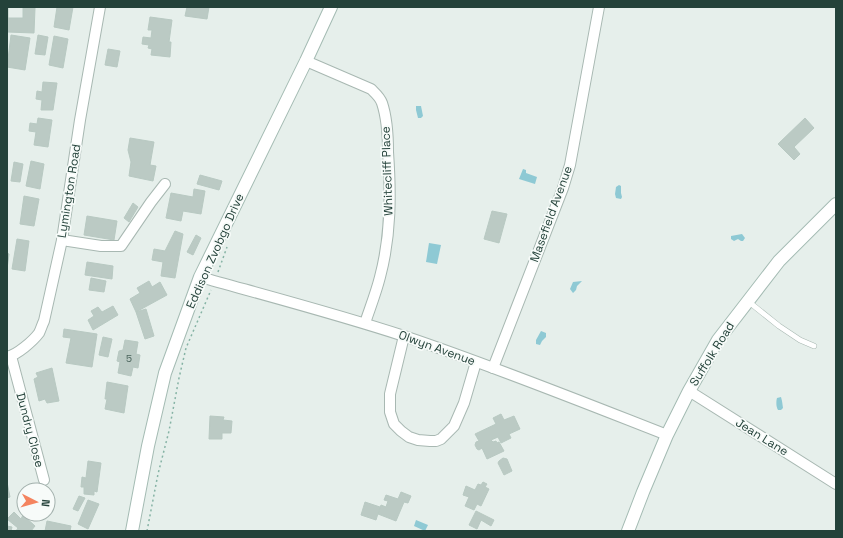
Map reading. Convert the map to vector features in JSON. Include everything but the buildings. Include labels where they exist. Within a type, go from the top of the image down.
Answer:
[{"type":"street","name":"Lymington Road","points":[[9,356],[22,349],[32,341],[44,321],[62,240],[80,120],[100,7]]},
{"type":"street","name":"Eddison Zvobgo Drive","points":[[132,531],[148,446],[165,373],[200,277],[331,7]]},
{"type":"street","name":"Masefield Avenue","points":[[493,368],[563,188],[570,165],[599,7]]},
{"type":"street","name":"Whitecliff Place","points":[[306,61],[371,89],[382,102],[387,130],[390,174],[390,210],[387,245],[380,277],[364,323]]},
{"type":"street","points":[[62,240],[101,246],[121,246],[164,184]]},
{"type":"street","name":"Suffolk Road","points":[[628,531],[667,435],[689,391],[718,340],[779,261],[836,204]]},
{"type":"street","name":"Olwyn Avenue","points":[[200,277],[364,323],[404,336],[493,368],[667,435]]},
{"type":"street","points":[[404,336],[390,394],[390,412],[394,424],[401,431],[418,440],[436,441],[441,439],[454,426],[464,403],[476,362]]},
{"type":"street","name":"Dundry Close","points":[[9,356],[44,480]]},
{"type":"street","name":"Jean Lane","points":[[689,391],[836,484]]},
{"type":"lane","points":[[748,301],[779,326],[800,340],[814,346]]},
{"type":"path","points":[[146,531],[186,348],[215,281]]},
{"type":"water","points":[[416,106],[421,106],[423,116],[421,118],[418,118]]},
{"type":"water","points":[[523,169],[526,170],[526,173],[537,177],[535,184],[519,179]]},
{"type":"water","points":[[619,185],[621,186],[621,199],[616,198],[615,194],[616,187]]},
{"type":"water","points":[[742,234],[745,238],[743,241],[738,239],[734,241],[731,239],[731,236]]},
{"type":"water","points":[[429,243],[441,245],[437,264],[426,262]]},
{"type":"water","points":[[582,281],[573,293],[570,289],[573,282]]},
{"type":"water","points":[[541,331],[546,333],[546,337],[540,345],[536,344],[536,340]]},
{"type":"water","points":[[781,397],[783,408],[778,410],[777,398]]},
{"type":"water","points":[[416,520],[428,525],[425,531],[414,526]]}]
